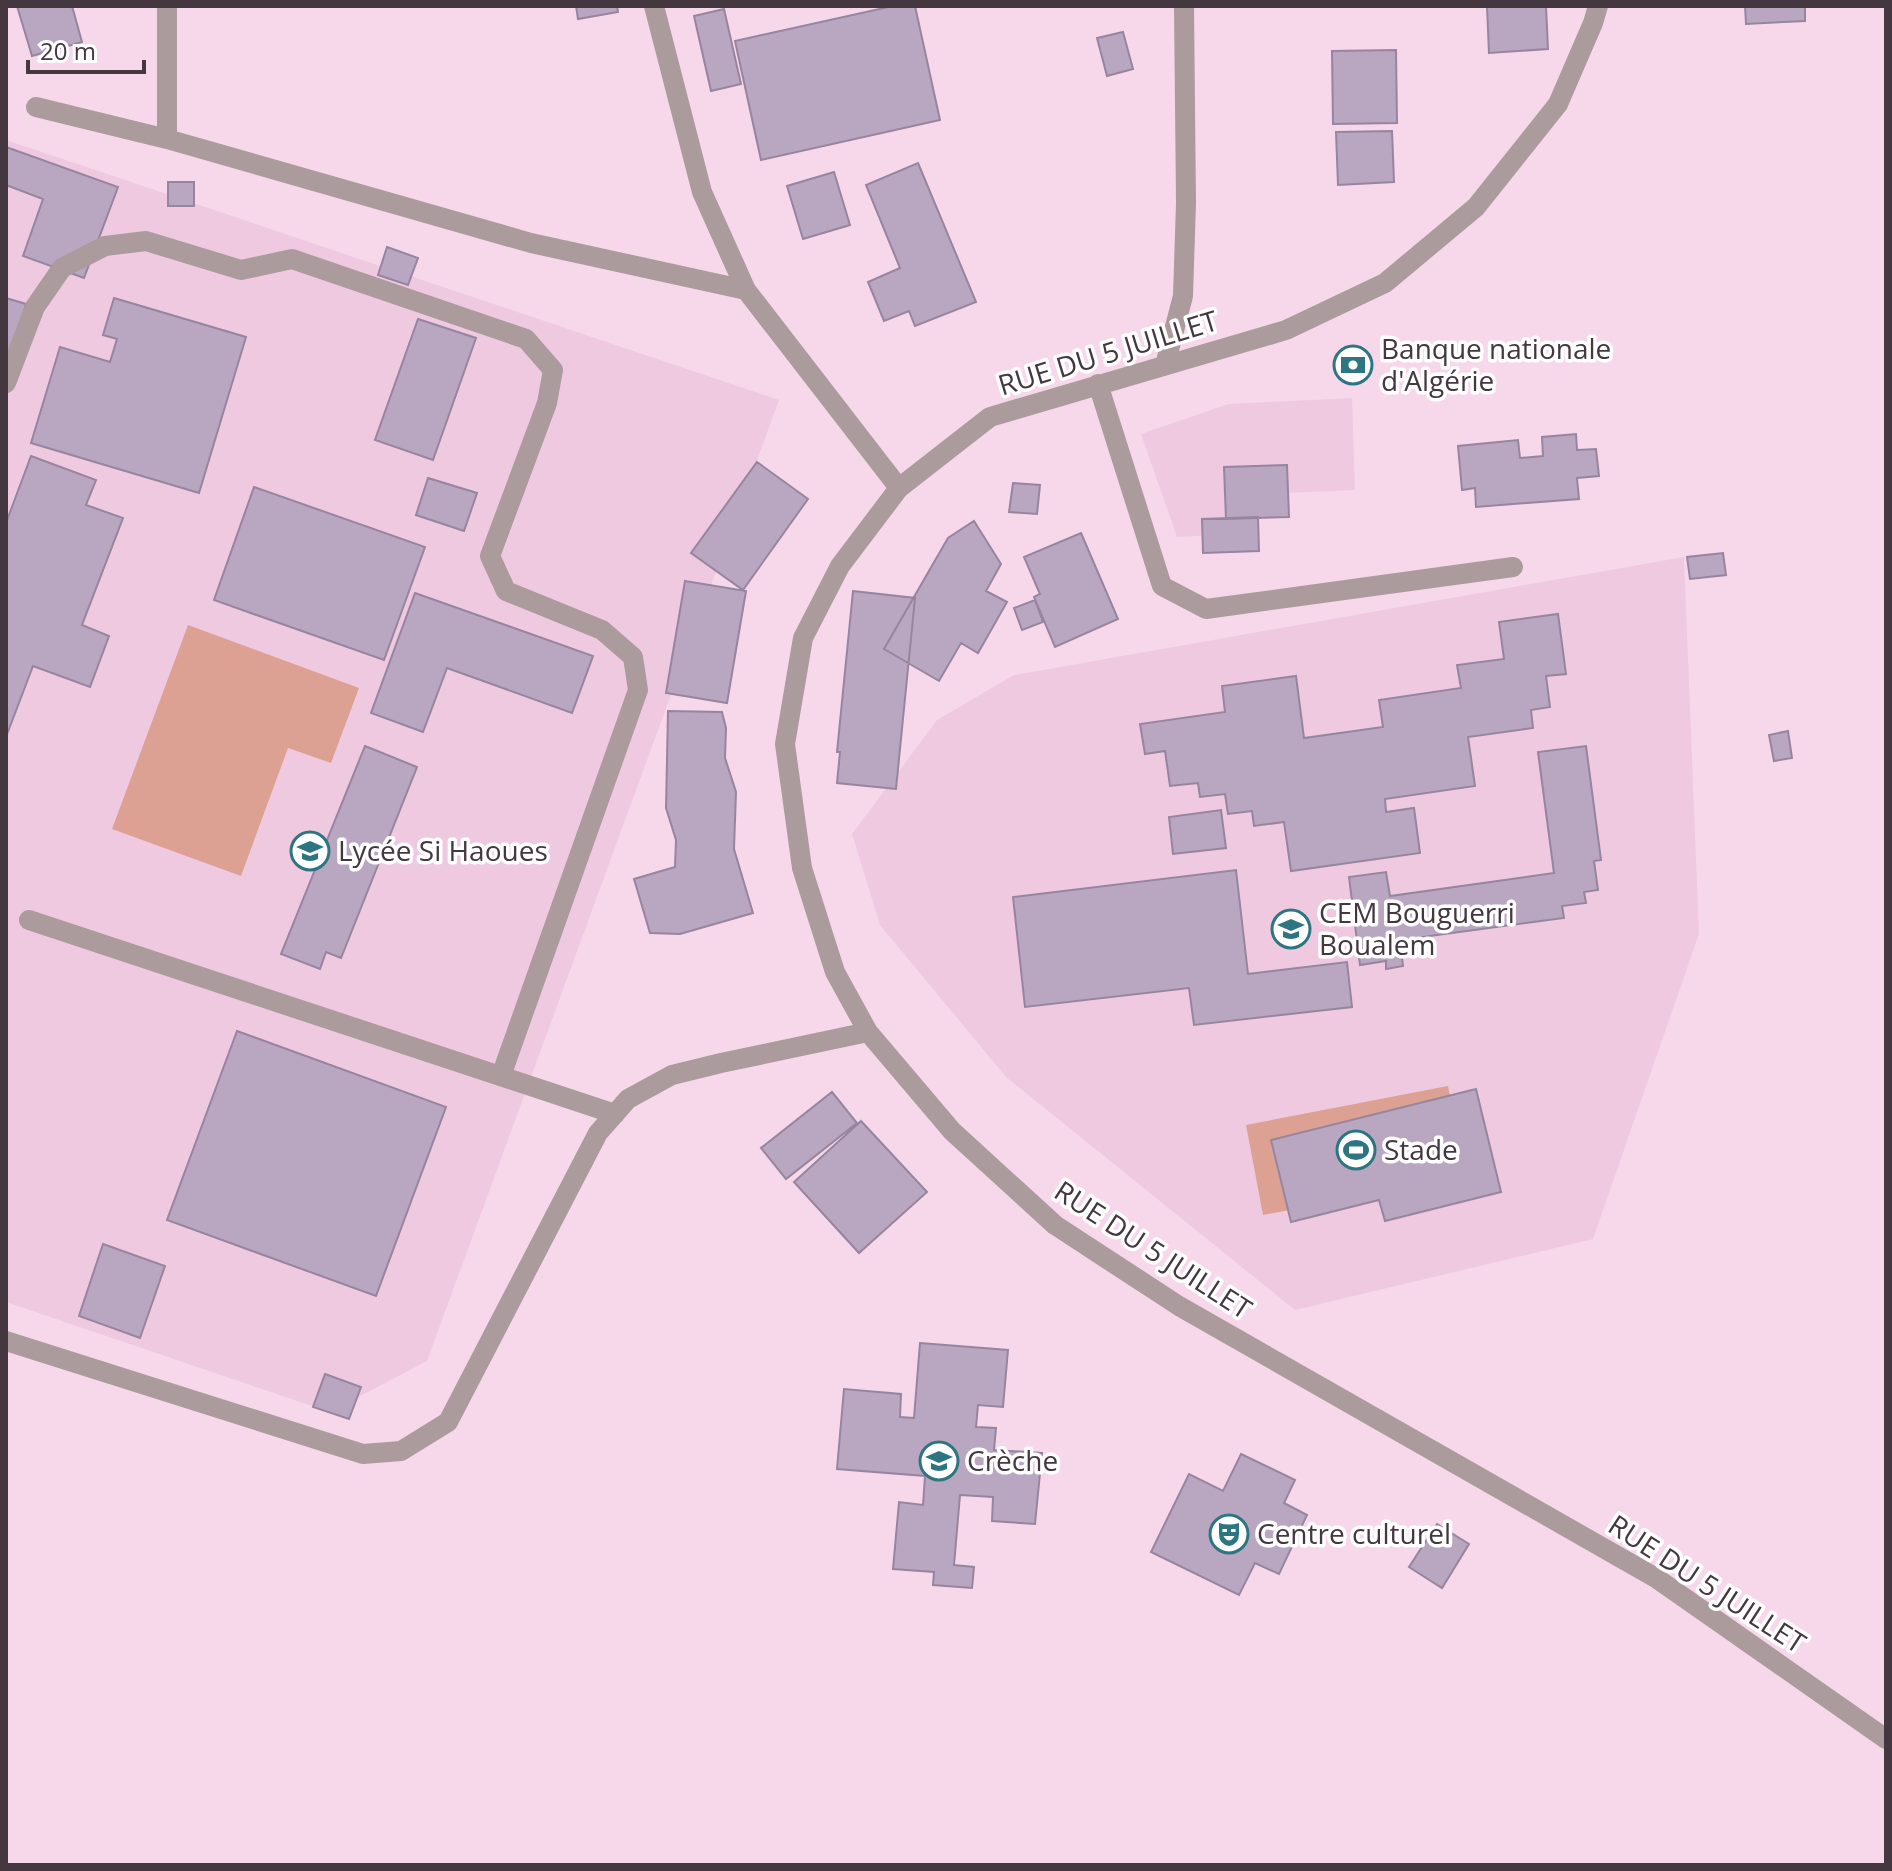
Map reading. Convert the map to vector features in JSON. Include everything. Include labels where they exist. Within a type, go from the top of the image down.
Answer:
[{"type":"street","points":[[167,6],[167,139]]},
{"type":"street","points":[[654,6],[702,192],[746,290],[899,488]]},
{"type":"street","points":[[1165,365],[1183,296],[1186,203],[1184,6]]},
{"type":"street","name":"RUE DU 5 JUILLET","points":[[1598,6],[1558,104],[1476,207],[1385,283],[1286,330],[990,417],[899,488],[840,566],[803,638],[785,744],[802,868],[835,972],[868,1032],[952,1131],[1055,1225],[1179,1306],[1656,1578],[1886,1739]]},
{"type":"street","points":[[36,107],[167,139],[531,243],[746,290]]},
{"type":"street","points":[[6,383],[35,307],[62,268],[105,246],[146,241],[241,270],[292,259],[526,339],[553,370],[547,403],[490,556],[506,591],[602,630],[633,657],[638,690],[501,1076]]},
{"type":"street","points":[[1098,384],[1162,586],[1206,609],[1513,567]]},
{"type":"street","points":[[29,920],[615,1114]]},
{"type":"street","points":[[6,1341],[363,1454],[401,1451],[448,1422],[598,1133],[628,1099],[672,1075],[868,1032]]},
{"type":"shaded area","name":"Lycée Si Haoues","points":[[6,140],[779,400],[427,1361],[330,1412],[6,1302]]},
{"type":"shaded area","points":[[1352,398],[1355,490],[1237,495],[1239,534],[1177,537],[1141,434],[1228,404]]},
{"type":"shaded area","name":"CEM Bouguerri Boualem","points":[[1684,557],[1699,934],[1593,1239],[1295,1310],[1006,1077],[880,925],[852,834],[937,720],[1014,675]]},
{"type":"shaded area","points":[[188,625],[359,688],[331,763],[288,748],[241,876],[112,829]]},
{"type":"shaded area","name":"Stade","points":[[1448,1086],[1465,1176],[1263,1215],[1246,1125]]},
{"type":"building","points":[[17,6],[72,6],[82,42],[32,56]]},
{"type":"building","points":[[576,6],[617,6],[618,12],[578,19]]},
{"type":"building","points":[[893,6],[915,6],[940,120],[761,160],[735,41]]},
{"type":"building","points":[[1487,6],[1546,6],[1548,49],[1489,53]]},
{"type":"building","points":[[1745,6],[1805,6],[1805,21],[1746,24]]},
{"type":"building","points":[[724,9],[741,84],[711,91],[694,16]]},
{"type":"building","points":[[1123,32],[1133,69],[1107,76],[1097,38]]},
{"type":"building","points":[[1396,50],[1397,123],[1333,124],[1332,51]]},
{"type":"building","points":[[1392,131],[1394,182],[1338,185],[1336,132]]},
{"type":"building","points":[[6,147],[118,187],[84,278],[23,256],[43,199],[6,185]]},
{"type":"building","points":[[918,163],[976,302],[915,326],[909,311],[884,321],[868,282],[900,268],[866,185]]},
{"type":"building","points":[[834,172],[850,225],[803,239],[787,186]]},
{"type":"building","points":[[168,182],[194,182],[194,206],[168,206]]},
{"type":"building","points":[[387,247],[418,258],[408,285],[378,275]]},
{"type":"building","points":[[6,298],[26,304],[6,373]]},
{"type":"building","points":[[114,298],[246,337],[199,493],[31,443],[60,347],[110,362],[117,339],[103,335]]},
{"type":"building","points":[[418,319],[476,338],[433,460],[375,440]]},
{"type":"building","points":[[1576,434],[1577,450],[1596,449],[1599,476],[1577,478],[1579,499],[1476,507],[1475,488],[1462,490],[1458,446],[1518,440],[1520,458],[1543,456],[1542,437]]},
{"type":"building","points":[[31,456],[96,480],[86,505],[123,518],[82,625],[109,636],[90,687],[33,666],[6,737],[6,523]]},
{"type":"building","points":[[757,462],[808,499],[743,590],[691,553]]},
{"type":"building","points":[[1287,465],[1289,517],[1226,519],[1224,467]]},
{"type":"building","points":[[428,478],[477,493],[464,531],[416,515]]},
{"type":"building","points":[[1013,483],[1040,485],[1037,514],[1009,512]]},
{"type":"building","points":[[254,487],[425,547],[384,660],[214,600]]},
{"type":"building","points":[[1258,517],[1259,551],[1203,553],[1202,519]]},
{"type":"building","points":[[974,521],[1001,564],[986,591],[1007,602],[978,653],[961,643],[939,681],[884,649],[948,538]]},
{"type":"building","points":[[1081,533],[1118,619],[1055,647],[1034,597],[1040,594],[1024,557]]},
{"type":"building","points":[[1723,553],[1726,575],[1690,579],[1687,557]]},
{"type":"building","points":[[685,581],[746,591],[727,703],[666,693]]},
{"type":"building","points":[[853,591],[915,598],[896,789],[837,783],[840,752],[837,752]]},
{"type":"building","points":[[415,593],[593,656],[572,713],[447,668],[423,732],[371,713]]},
{"type":"building","points":[[1035,600],[1043,622],[1022,630],[1014,608]]},
{"type":"building","points":[[1558,614],[1566,674],[1546,676],[1550,707],[1531,710],[1533,728],[1468,737],[1475,786],[1385,799],[1386,812],[1414,808],[1420,853],[1291,871],[1284,822],[1254,826],[1252,811],[1228,814],[1225,794],[1200,797],[1198,783],[1170,786],[1165,751],[1145,754],[1140,724],[1225,712],[1222,686],[1296,676],[1304,738],[1383,727],[1379,700],[1461,688],[1457,665],[1504,659],[1499,622]]},
{"type":"building","points":[[668,711],[722,712],[726,728],[725,758],[736,792],[734,849],[753,913],[680,934],[650,933],[634,879],[675,867],[676,840],[666,808]]},
{"type":"building","points":[[1788,731],[1792,758],[1774,761],[1769,735]]},
{"type":"building","points":[[365,746],[417,767],[341,958],[326,952],[320,969],[281,954]]},
{"type":"building","points":[[1586,746],[1601,860],[1594,861],[1598,890],[1584,892],[1586,903],[1562,906],[1564,918],[1400,940],[1403,966],[1386,969],[1386,961],[1360,965],[1349,877],[1386,872],[1390,896],[1554,873],[1538,752]]},
{"type":"building","points":[[1221,810],[1226,848],[1173,854],[1169,817]]},
{"type":"building","points":[[1236,870],[1248,974],[1347,962],[1352,1007],[1194,1025],[1189,988],[1025,1007],[1013,897]]},
{"type":"building","points":[[237,1031],[446,1107],[376,1296],[167,1220]]},
{"type":"building","name":"Stade","points":[[1476,1089],[1501,1192],[1385,1221],[1379,1200],[1291,1222],[1271,1140]]},
{"type":"building","points":[[832,1092],[857,1123],[786,1179],[761,1148]]},
{"type":"building","points":[[861,1121],[927,1192],[859,1253],[794,1182]]},
{"type":"building","points":[[103,1244],[165,1266],[140,1338],[79,1316]]},
{"type":"building","name":"Crèche","points":[[920,1343],[1008,1350],[1003,1407],[978,1405],[976,1427],[996,1428],[994,1450],[1042,1453],[1035,1524],[992,1521],[993,1497],[960,1495],[954,1565],[974,1567],[972,1588],[933,1585],[934,1572],[893,1569],[899,1502],[923,1505],[925,1476],[837,1469],[844,1389],[901,1394],[900,1417],[914,1418]]},
{"type":"building","points":[[325,1374],[361,1387],[349,1419],[313,1407]]},
{"type":"building","name":"Centre culturel","points":[[1241,1454],[1295,1480],[1284,1503],[1307,1515],[1279,1574],[1255,1563],[1239,1595],[1151,1552],[1189,1474],[1223,1491]]},
{"type":"building","points":[[1437,1524],[1469,1544],[1442,1588],[1409,1567]]},
{"type":"place","name":"Banque nationale d'Algérie","points":[[1353,365]]},
{"type":"place","name":"Lycée Si Haoues","points":[[310,851]]},
{"type":"place","name":"CEM Bouguerri Boualem","points":[[1291,929]]},
{"type":"place","name":"Stade","points":[[1356,1150]]},
{"type":"place","name":"Crèche","points":[[939,1461]]},
{"type":"place","name":"Centre culturel","points":[[1229,1534]]}]
